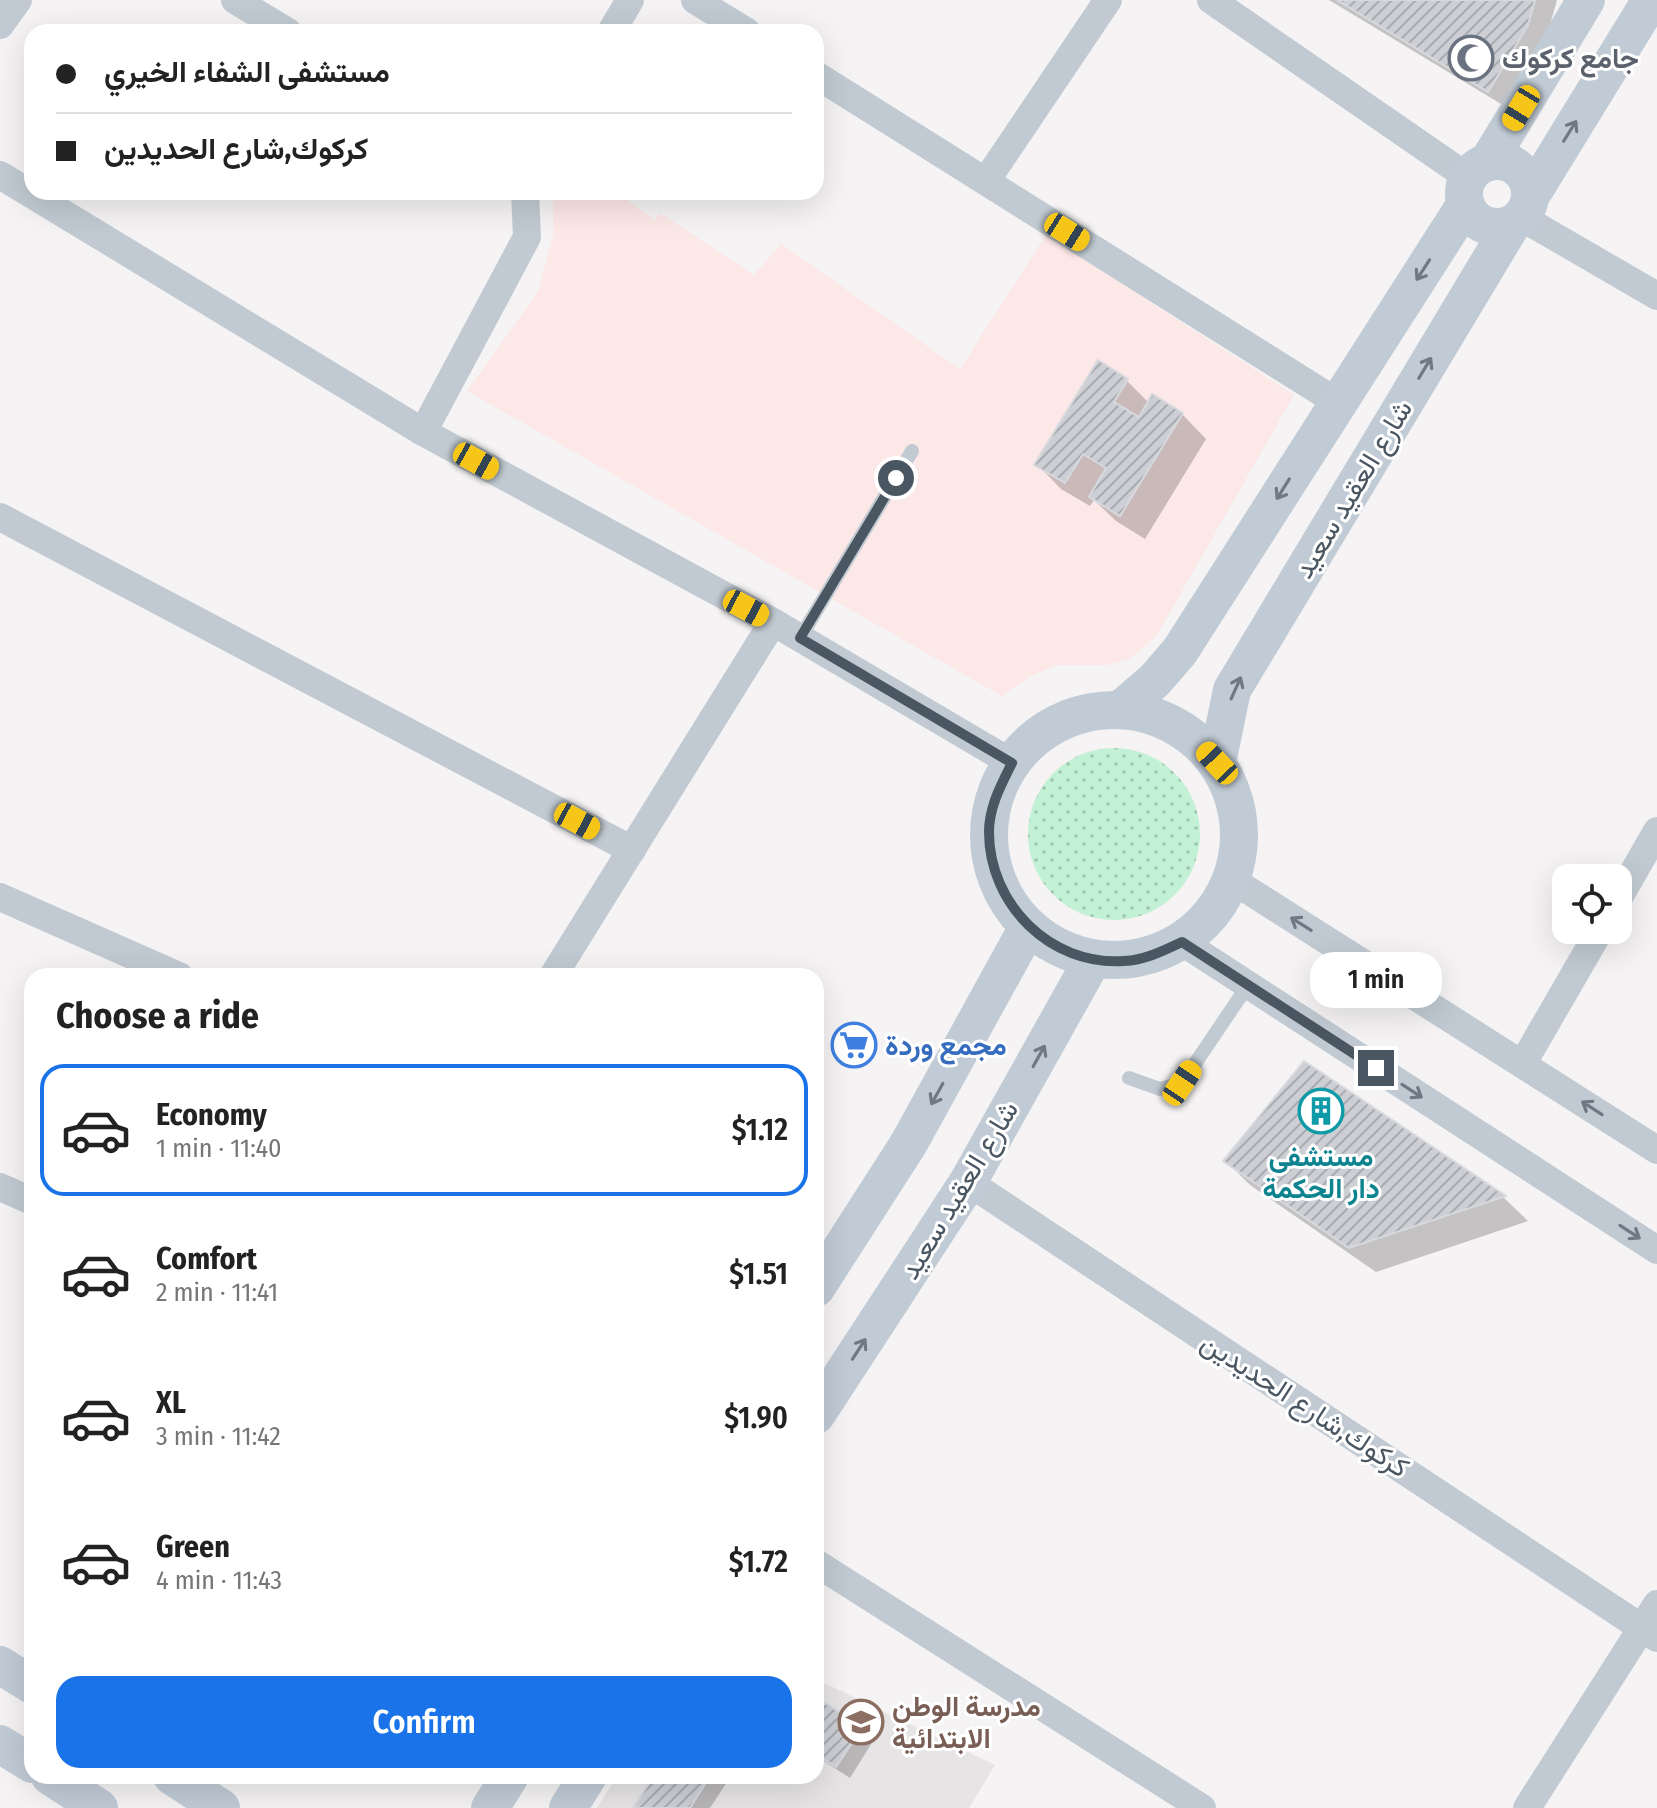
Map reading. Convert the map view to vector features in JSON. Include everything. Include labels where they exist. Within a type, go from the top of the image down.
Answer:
[{"type":"street","points":[[0,25],[18,0]]},
{"type":"street","points":[[235,0],[275,24]]},
{"type":"street","points":[[616,24],[630,0]]},
{"type":"street","points":[[695,0],[734,24]]},
{"type":"street","points":[[986,181],[1108,0]]},
{"type":"street","name":"شارع العقيد سعيد","points":[[1120,710],[1155,680],[1180,651],[1586,0]]},
{"type":"street","name":"شارع العقيد سعيد","points":[[1217,763],[1232,690],[1651,0]]},
{"type":"street","points":[[1214,1],[1474,182]]},
{"type":"street","points":[[824,80],[1337,402]]},
{"type":"street","points":[[1499,161],[1518,169],[1525,177],[1521,213],[1489,227],[1470,214],[1474,182],[1499,161]]},
{"type":"street","points":[[0,175],[24,190]]},
{"type":"street","points":[[41,200],[423,432],[773,622],[1012,763]]},
{"type":"street","points":[[423,432],[527,237],[525,200]]},
{"type":"street","points":[[1521,213],[1657,296]]},
{"type":"street","points":[[0,517],[632,850]]},
{"type":"street","points":[[558,968],[773,622]]},
{"type":"street","points":[[1120,710],[1161,718],[1193,737],[1217,763],[1231,790],[1239,820],[1239,850],[1232,880],[1211,915],[1182,942],[1153,955],[1124,961],[1093,959],[1058,948],[1028,927],[1006,899],[992,865],[989,830],[995,795],[1012,763],[1041,733],[1078,714],[1120,710]]},
{"type":"street","points":[[1632,875],[1657,831]]},
{"type":"street","points":[[1232,880],[1653,1143]]},
{"type":"street","points":[[0,897],[161,968]]},
{"type":"street","points":[[824,1276],[909,1143],[1028,927]]},
{"type":"street","points":[[1182,942],[1657,1250]]},
{"type":"street","points":[[1523,1063],[1592,944]]},
{"type":"street","name":"شارع العقيد سعيد","points":[[824,1403],[968,1182],[1093,959]]},
{"type":"street","name":"كركوك,شارع الحديدين","points":[[968,1182],[1652,1623],[1527,1808]]},
{"type":"street","points":[[0,1187],[24,1198]]},
{"type":"street","points":[[824,1568],[1202,1808]]},
{"type":"street","points":[[0,1665],[24,1680]]},
{"type":"street","points":[[0,1744],[24,1759]]},
{"type":"street","points":[[62,1784],[99,1808]]},
{"type":"street","points":[[184,1784],[221,1808]]},
{"type":"street","points":[[490,1808],[505,1784]]},
{"type":"street","points":[[568,1808],[583,1784]]},
{"type":"lane","points":[[800,638],[912,451]]},
{"type":"lane","points":[[1129,1078],[1160,1089],[1182,1083],[1248,985]]},
{"type":"shaded area","points":[[552,200],[628,200],[654,220],[660,213],[754,275],[781,244],[960,369],[1046,235],[1294,395],[1157,635],[1131,658],[1108,665],[1056,665],[1031,676],[1002,696],[467,391],[538,292],[554,231]]},
{"type":"shaded area","name":"مدرسة الوطن الابتدائية","points":[[824,1683],[995,1765],[969,1808],[597,1808],[612,1784],[824,1784]]},
{"type":"green space","points":[[1114,748],[1147,755],[1175,773],[1193,801],[1200,834],[1193,867],[1175,895],[1147,913],[1114,920],[1081,913],[1053,895],[1035,867],[1028,834],[1035,801],[1053,773],[1081,755]]},
{"type":"building","name":"جامع كركوك","points":[[1337,0],[1535,0],[1528,25],[1488,92]]},
{"type":"building","points":[[1098,360],[1128,379],[1114,402],[1139,417],[1152,394],[1183,413],[1120,516],[1089,497],[1106,468],[1083,454],[1065,483],[1034,465]]},
{"type":"building","name":"مستشفى دار الحكمة","points":[[1304,1061],[1506,1196],[1349,1248],[1223,1161]]},
{"type":"building","points":[[824,1702],[862,1727],[836,1767],[824,1759]]},
{"type":"building","points":[[649,1784],[705,1784],[690,1808],[633,1808]]},
{"type":"place","name":"جامع كركوك","points":[[1471,58]]},
{"type":"place","name":"مجمع وردة","points":[[854,1045]]},
{"type":"place","name":"مستشفى دار الحكمة","points":[[1321,1111]]},
{"type":"place","name":"مدرسة الوطن الابتدائية","points":[[861,1722]]},
{"type":"route","points":[[896,478],[800,638],[1012,763],[995,795],[989,830],[992,865],[1006,899],[1028,927],[1058,948],[1093,959],[1124,961],[1153,955],[1182,942],[1376,1068]]}]
